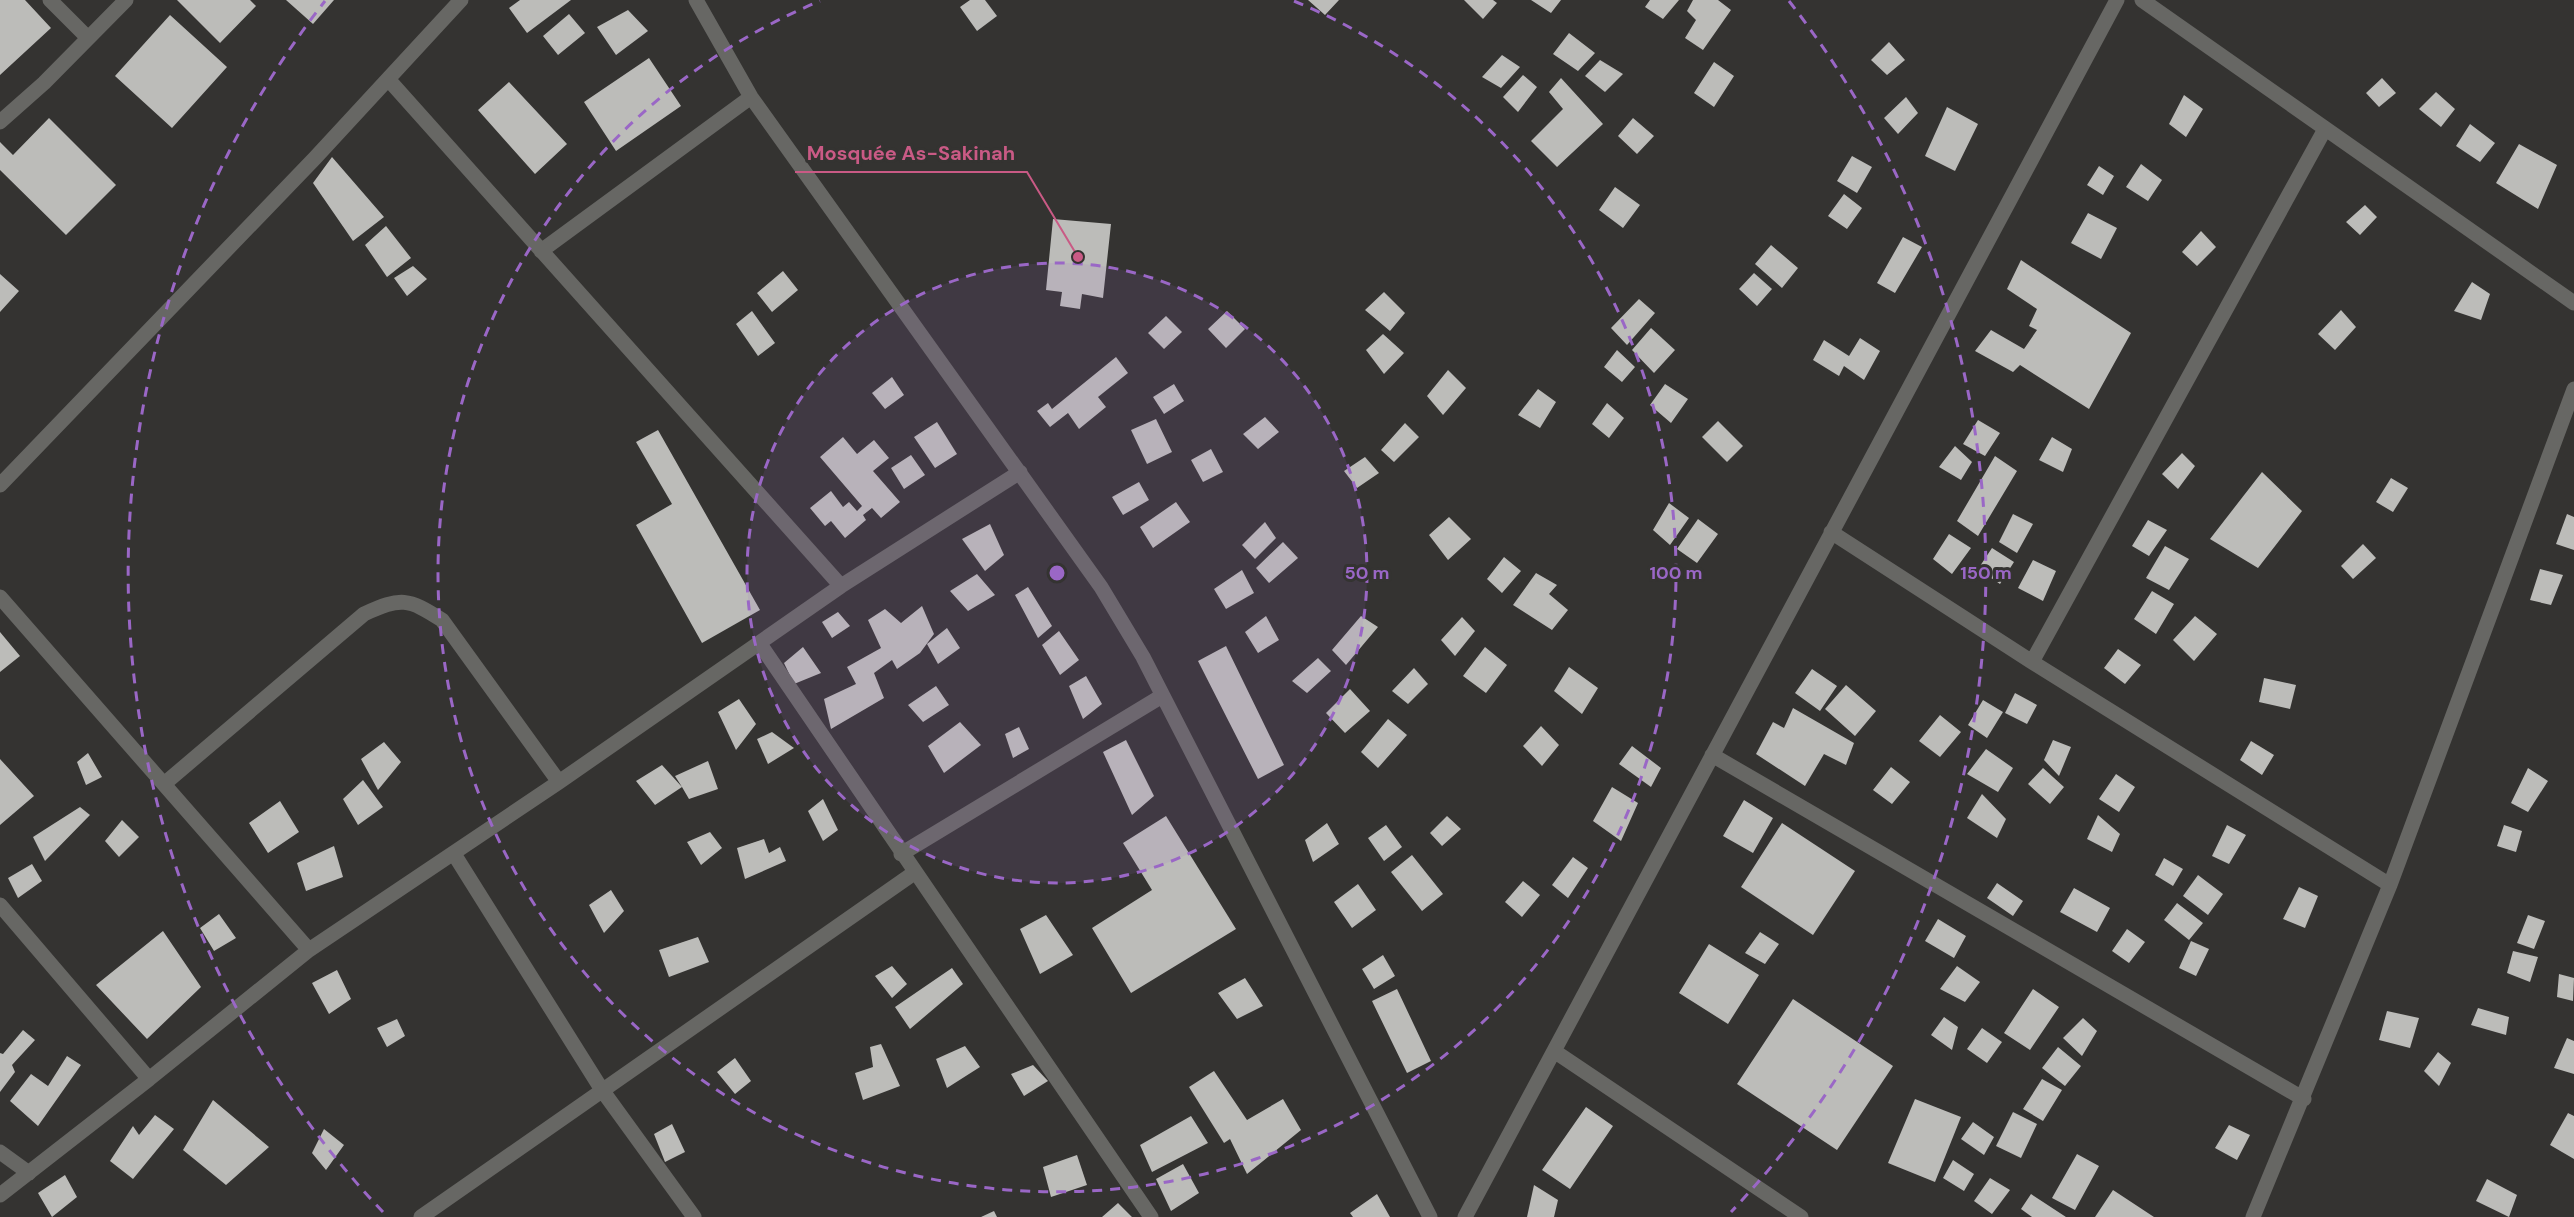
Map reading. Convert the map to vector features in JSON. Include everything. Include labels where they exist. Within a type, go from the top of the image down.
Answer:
[{"type":"street","points":[[50,0],[88,38]]},
{"type":"street","points":[[0,122],[126,0]]},
{"type":"street","points":[[0,484],[461,0]]},
{"type":"street","points":[[696,0],[751,97],[1101,587],[1143,657],[1430,1217]]},
{"type":"street","points":[[1464,1217],[2117,0]]},
{"type":"street","points":[[2142,0],[2574,303]]},
{"type":"street","points":[[388,79],[841,586]]},
{"type":"street","points":[[541,251],[751,97]]},
{"type":"street","points":[[2032,662],[2325,129]]},
{"type":"street","points":[[2253,1217],[2304,1099],[2390,885],[2574,388]]},
{"type":"street","points":[[0,1195],[309,950],[454,854],[841,586],[1020,472]]},
{"type":"street","points":[[1831,532],[2032,662],[2390,885]]},
{"type":"street","points":[[0,597],[309,950]]},
{"type":"street","points":[[164,784],[364,614],[391,601],[417,603],[442,620],[559,782]]},
{"type":"street","points":[[760,644],[1150,1217]]},
{"type":"street","points":[[901,854],[1162,696]]},
{"type":"street","points":[[1712,755],[2304,1099]]},
{"type":"street","points":[[454,854],[602,1090],[694,1217]]},
{"type":"street","points":[[421,1217],[914,873]]},
{"type":"street","points":[[0,905],[149,1079]]},
{"type":"street","points":[[1554,1051],[1801,1217]]},
{"type":"street","points":[[0,1152],[29,1173]]},
{"type":"building","points":[[0,0],[25,0],[51,28],[0,75]]},
{"type":"building","points":[[177,0],[250,0],[256,6],[220,43]]},
{"type":"building","points":[[286,0],[334,0],[313,24]]},
{"type":"building","points":[[520,0],[571,0],[527,33],[509,8]]},
{"type":"building","points":[[970,0],[985,0],[997,16],[977,31],[960,7]]},
{"type":"building","points":[[1308,0],[1339,0],[1325,15]]},
{"type":"building","points":[[1464,0],[1493,0],[1497,3],[1483,19]]},
{"type":"building","points":[[1531,0],[1561,0],[1551,13]]},
{"type":"building","points":[[1650,0],[1679,0],[1663,19],[1645,7]]},
{"type":"building","points":[[1693,0],[1718,0],[1731,10],[1703,50],[1685,38],[1696,20],[1687,11]]},
{"type":"building","points":[[628,10],[648,31],[616,55],[597,27]]},
{"type":"building","points":[[569,14],[585,33],[558,55],[543,36]]},
{"type":"building","points":[[170,15],[227,67],[172,128],[115,76]]},
{"type":"building","points":[[1569,33],[1595,53],[1578,71],[1553,54]]},
{"type":"building","points":[[1889,42],[1905,60],[1887,75],[1871,60]]},
{"type":"building","points":[[1502,55],[1520,67],[1501,88],[1482,77]]},
{"type":"building","points":[[649,58],[681,106],[616,151],[584,102]]},
{"type":"building","points":[[1600,60],[1623,74],[1605,92],[1585,76]]},
{"type":"building","points":[[1714,62],[1734,76],[1714,107],[1694,93]]},
{"type":"building","points":[[1523,75],[1537,87],[1518,112],[1503,97]]},
{"type":"building","points":[[1561,78],[1603,124],[1557,167],[1531,141],[1563,109],[1549,92]]},
{"type":"building","points":[[2382,78],[2396,93],[2379,107],[2366,93]]},
{"type":"building","points":[[509,82],[567,144],[535,174],[478,110]]},
{"type":"building","points":[[2436,92],[2455,109],[2441,127],[2419,109]]},
{"type":"building","points":[[2184,95],[2203,109],[2186,137],[2169,124]]},
{"type":"building","points":[[1906,97],[1918,113],[1898,134],[1884,118]]},
{"type":"building","points":[[1947,107],[1978,124],[1955,171],[1925,156]]},
{"type":"building","points":[[49,118],[116,185],[66,235],[0,170],[0,142],[13,155]]},
{"type":"building","points":[[1633,118],[1654,136],[1637,154],[1618,136]]},
{"type":"building","points":[[2470,124],[2495,143],[2480,162],[2456,146]]},
{"type":"building","points":[[2519,144],[2557,165],[2538,209],[2496,183]]},
{"type":"building","points":[[1852,156],[1872,167],[1857,193],[1837,181]]},
{"type":"building","points":[[332,157],[384,217],[353,241],[313,183]]},
{"type":"building","points":[[2141,164],[2162,180],[2148,201],[2126,187]]},
{"type":"building","points":[[2099,166],[2114,176],[2103,195],[2087,185]]},
{"type":"building","points":[[1615,187],[1640,205],[1623,228],[1599,210]]},
{"type":"building","points":[[1844,194],[1862,208],[1847,229],[1828,216]]},
{"type":"building","points":[[2365,205],[2377,217],[2360,235],[2346,222]]},
{"type":"building","points":[[2088,213],[2117,228],[2101,259],[2071,243]]},
{"type":"building","points":[[1053,219],[1111,224],[1103,298],[1082,294],[1080,309],[1060,306],[1062,292],[1046,290]]},
{"type":"building","points":[[386,226],[411,258],[387,277],[365,245]]},
{"type":"building","points":[[2201,231],[2216,247],[2197,266],[2182,252]]},
{"type":"building","points":[[1903,237],[1922,247],[1895,293],[1877,283]]},
{"type":"building","points":[[1771,245],[1798,268],[1782,288],[1755,264]]},
{"type":"building","points":[[2021,260],[2131,333],[2089,409],[2020,365],[2013,372],[1975,351],[1991,330],[2024,349],[2037,330],[2029,326],[2037,309],[2007,289]]},
{"type":"building","points":[[413,266],[427,279],[407,296],[394,278]]},
{"type":"building","points":[[783,271],[798,290],[772,312],[757,293]]},
{"type":"building","points":[[1754,273],[1772,289],[1757,306],[1739,289]]},
{"type":"building","points":[[0,274],[19,291],[0,312]]},
{"type":"building","points":[[2472,282],[2490,294],[2481,320],[2454,311]]},
{"type":"building","points":[[1384,292],[1405,313],[1390,331],[1365,310]]},
{"type":"building","points":[[1639,299],[1655,313],[1627,345],[1611,328]]},
{"type":"building","points":[[2341,310],[2356,327],[2335,350],[2318,334]]},
{"type":"building","points":[[752,311],[775,343],[758,356],[736,324]]},
{"type":"building","points":[[1227,311],[1245,329],[1226,348],[1208,329]]},
{"type":"building","points":[[1166,316],[1182,332],[1164,349],[1148,333]]},
{"type":"building","points":[[1651,328],[1675,350],[1654,373],[1632,350]]},
{"type":"building","points":[[1383,334],[1404,353],[1384,374],[1366,350]]},
{"type":"building","points":[[1860,338],[1880,351],[1864,380],[1844,366],[1839,376],[1813,360],[1824,340],[1849,356]]},
{"type":"building","points":[[1617,350],[1635,367],[1622,382],[1604,367]]},
{"type":"building","points":[[1116,357],[1128,373],[1098,397],[1106,407],[1079,429],[1068,413],[1050,427],[1037,411],[1048,403],[1052,409]]},
{"type":"building","points":[[1448,370],[1466,388],[1443,415],[1427,396]]},
{"type":"building","points":[[892,377],[904,395],[885,409],[872,393]]},
{"type":"building","points":[[1174,384],[1184,401],[1164,414],[1153,397]]},
{"type":"building","points":[[1665,384],[1688,399],[1671,423],[1650,405]]},
{"type":"building","points":[[1538,389],[1556,402],[1540,428],[1518,415]]},
{"type":"building","points":[[1607,403],[1624,418],[1609,438],[1592,424]]},
{"type":"building","points":[[1265,417],[1279,432],[1258,449],[1243,434]]},
{"type":"building","points":[[1156,419],[1172,452],[1147,464],[1131,430]]},
{"type":"building","points":[[1978,420],[2000,433],[1985,456],[1963,444]]},
{"type":"building","points":[[1718,421],[1743,446],[1727,462],[1702,437]]},
{"type":"building","points":[[937,422],[957,454],[935,468],[914,437]]},
{"type":"building","points":[[1405,423],[1419,437],[1394,462],[1381,450]]},
{"type":"building","points":[[658,430],[760,610],[702,643],[636,525],[672,504],[636,442]]},
{"type":"building","points":[[843,437],[857,454],[874,440],[889,458],[873,471],[900,502],[881,518],[872,508],[863,515],[866,520],[845,538],[831,521],[825,526],[810,508],[831,491],[843,507],[849,502],[857,511],[862,506],[820,457]]},
{"type":"building","points":[[2052,437],[2072,449],[2063,472],[2039,460]]},
{"type":"building","points":[[1955,446],[1972,462],[1961,480],[1939,467]]},
{"type":"building","points":[[1211,449],[1223,472],[1203,482],[1191,460]]},
{"type":"building","points":[[2182,453],[2195,466],[2178,489],[2162,474]]},
{"type":"building","points":[[911,455],[925,475],[904,489],[891,468]]},
{"type":"building","points":[[1995,456],[2017,471],[1978,536],[1957,521]]},
{"type":"building","points":[[1365,457],[1379,473],[1357,488],[1344,471]]},
{"type":"building","points":[[2262,472],[2302,511],[2258,568],[2210,539]]},
{"type":"building","points":[[2391,478],[2408,488],[2393,512],[2376,502]]},
{"type":"building","points":[[1139,482],[1149,500],[1123,515],[1112,497]]},
{"type":"building","points":[[1176,502],[1190,522],[1153,548],[1140,527]]},
{"type":"building","points":[[1669,503],[1689,518],[1670,545],[1653,530]]},
{"type":"building","points":[[2013,514],[2033,524],[2017,553],[1999,542]]},
{"type":"building","points":[[2567,514],[2574,517],[2574,550],[2556,544]]},
{"type":"building","points":[[1449,517],[1471,539],[1448,560],[1429,535]]},
{"type":"building","points":[[1698,519],[1718,534],[1697,563],[1677,549]]},
{"type":"building","points":[[2148,520],[2167,530],[2149,556],[2132,546]]},
{"type":"building","points":[[1265,522],[1276,538],[1255,559],[1242,545]]},
{"type":"building","points":[[990,524],[1004,555],[985,571],[962,539]]},
{"type":"building","points":[[1949,534],[1971,548],[1952,574],[1933,559]]},
{"type":"building","points":[[1283,542],[1298,558],[1269,583],[1256,568]]},
{"type":"building","points":[[2363,544],[2376,558],[2353,579],[2341,566]]},
{"type":"building","points":[[2165,546],[2189,559],[2169,590],[2146,578]]},
{"type":"building","points":[[1992,548],[2014,562],[2000,584],[1978,569]]},
{"type":"building","points":[[1504,557],[1521,571],[1502,593],[1487,579]]},
{"type":"building","points":[[2033,560],[2056,571],[2043,601],[2018,588]]},
{"type":"building","points":[[2540,569],[2563,575],[2551,605],[2530,600]]},
{"type":"building","points":[[1242,570],[1254,593],[1226,609],[1214,589]]},
{"type":"building","points":[[1536,573],[1557,585],[1549,594],[1568,610],[1552,630],[1513,605]]},
{"type":"building","points":[[977,574],[995,595],[968,611],[950,591]]},
{"type":"building","points":[[1028,587],[1052,626],[1038,638],[1015,595]]},
{"type":"building","points":[[2152,591],[2174,604],[2156,634],[2134,619]]},
{"type":"building","points":[[922,606],[934,634],[920,653],[897,669],[892,660],[874,673],[884,698],[831,729],[824,699],[856,684],[847,667],[881,648],[868,620],[885,609],[901,623]]},
{"type":"building","points":[[838,612],[850,626],[832,638],[822,622]]},
{"type":"building","points":[[1266,616],[1279,640],[1258,653],[1245,632]]},
{"type":"building","points":[[1361,616],[1378,627],[1346,665],[1332,650]]},
{"type":"building","points":[[2195,616],[2217,634],[2194,661],[2173,640]]},
{"type":"building","points":[[1462,617],[1475,631],[1455,656],[1441,640]]},
{"type":"building","points":[[947,628],[960,648],[938,664],[927,644]]},
{"type":"building","points":[[1059,631],[1079,660],[1060,675],[1042,645]]},
{"type":"building","points":[[0,632],[20,656],[0,672]]},
{"type":"building","points":[[1226,646],[1284,765],[1258,779],[1198,661]]},
{"type":"building","points":[[803,647],[821,673],[794,684],[784,663]]},
{"type":"building","points":[[1485,647],[1507,665],[1486,693],[1463,676]]},
{"type":"building","points":[[2118,649],[2141,665],[2125,684],[2104,668]]},
{"type":"building","points":[[1318,658],[1331,671],[1307,693],[1292,681]]},
{"type":"building","points":[[1569,667],[1598,688],[1582,714],[1554,691]]},
{"type":"building","points":[[1414,668],[1428,684],[1408,704],[1392,691]]},
{"type":"building","points":[[1812,669],[1837,686],[1820,711],[1795,693]]},
{"type":"building","points":[[1086,676],[1102,704],[1083,719],[1069,686]]},
{"type":"building","points":[[2264,678],[2296,685],[2290,709],[2259,702]]},
{"type":"building","points":[[1846,685],[1876,711],[1855,736],[1825,709]]},
{"type":"building","points":[[936,686],[949,705],[923,722],[908,705]]},
{"type":"building","points":[[1350,689],[1370,711],[1345,733],[1326,713]]},
{"type":"building","points":[[2015,693],[2037,705],[2027,724],[2005,713]]},
{"type":"building","points":[[739,699],[756,724],[736,750],[718,712]]},
{"type":"building","points":[[1983,700],[2003,712],[1987,738],[1968,725]]},
{"type":"building","points":[[1793,708],[1854,743],[1846,765],[1824,754],[1805,786],[1756,754],[1773,722],[1784,728]]},
{"type":"building","points":[[1940,715],[1961,732],[1940,757],[1919,741]]},
{"type":"building","points":[[1388,719],[1407,735],[1378,768],[1361,752]]},
{"type":"building","points":[[960,722],[981,745],[944,773],[928,746]]},
{"type":"building","points":[[1541,726],[1559,745],[1542,766],[1523,746]]},
{"type":"building","points":[[1019,727],[1029,749],[1013,758],[1005,734]]},
{"type":"building","points":[[772,732],[794,748],[768,764],[757,739]]},
{"type":"building","points":[[1126,740],[1154,796],[1132,815],[1103,752]]},
{"type":"building","points":[[2053,740],[2071,747],[2059,776],[2044,760]]},
{"type":"building","points":[[2251,741],[2274,755],[2262,775],[2240,760]]},
{"type":"building","points":[[384,742],[401,762],[378,790],[361,759]]},
{"type":"building","points":[[1632,746],[1661,768],[1651,787],[1619,764]]},
{"type":"building","points":[[1986,749],[2013,768],[1998,792],[1967,774]]},
{"type":"building","points":[[88,753],[102,777],[86,785],[77,762]]},
{"type":"building","points":[[0,759],[34,796],[0,825]]},
{"type":"building","points":[[708,761],[718,789],[689,799],[675,776]]},
{"type":"building","points":[[662,765],[682,787],[655,805],[636,781]]},
{"type":"building","points":[[1891,767],[1910,782],[1892,804],[1873,790]]},
{"type":"building","points":[[2043,768],[2064,787],[2050,804],[2028,784]]},
{"type":"building","points":[[2528,768],[2548,781],[2528,812],[2511,803]]},
{"type":"building","points":[[2116,774],[2135,787],[2119,812],[2099,799]]},
{"type":"building","points":[[363,780],[383,807],[358,825],[343,799]]},
{"type":"building","points":[[1612,787],[1638,803],[1621,841],[1593,821]]},
{"type":"building","points":[[1982,794],[2006,819],[1997,838],[1967,818]]},
{"type":"building","points":[[823,799],[838,830],[823,841],[808,811]]},
{"type":"building","points":[[1744,800],[1773,818],[1753,853],[1723,836]]},
{"type":"building","points":[[280,801],[299,832],[268,853],[249,823]]},
{"type":"building","points":[[80,807],[90,815],[45,861],[33,837]]},
{"type":"building","points":[[2098,815],[2120,834],[2112,852],[2087,839]]},
{"type":"building","points":[[1166,816],[1236,929],[1131,993],[1092,928],[1152,890],[1123,843]]},
{"type":"building","points":[[1447,816],[1461,829],[1442,846],[1430,833]]},
{"type":"building","points":[[122,820],[139,837],[119,857],[105,841]]},
{"type":"building","points":[[1327,823],[1339,844],[1313,862],[1305,840]]},
{"type":"building","points":[[1782,823],[1855,871],[1813,935],[1741,887]]},
{"type":"building","points":[[1386,825],[1402,847],[1384,861],[1368,838]]},
{"type":"building","points":[[2227,825],[2246,835],[2229,864],[2212,856]]},
{"type":"building","points":[[2504,825],[2522,831],[2516,852],[2497,846]]},
{"type":"building","points":[[710,832],[722,848],[701,865],[687,842]]},
{"type":"building","points":[[764,839],[769,853],[780,847],[786,861],[745,879],[737,848]]},
{"type":"building","points":[[334,846],[343,877],[306,891],[297,863]]},
{"type":"building","points":[[1412,855],[1443,894],[1422,911],[1391,872]]},
{"type":"building","points":[[1573,857],[1588,868],[1568,898],[1552,885]]},
{"type":"building","points":[[2164,858],[2183,869],[2173,886],[2155,875]]},
{"type":"building","points":[[32,864],[42,881],[18,898],[8,878]]},
{"type":"building","points":[[2198,875],[2223,894],[2208,915],[2183,896]]},
{"type":"building","points":[[1523,881],[1540,895],[1522,917],[1505,902]]},
{"type":"building","points":[[1997,883],[2023,901],[2013,916],[1987,898]]},
{"type":"building","points":[[1358,884],[1376,910],[1352,928],[1334,902]]},
{"type":"building","points":[[2299,887],[2318,896],[2305,928],[2283,919]]},
{"type":"building","points":[[2074,888],[2110,908],[2097,932],[2060,912]]},
{"type":"building","points":[[611,890],[624,911],[604,933],[589,905]]},
{"type":"building","points":[[2177,903],[2203,923],[2189,940],[2164,920]]},
{"type":"building","points":[[219,914],[236,938],[214,951],[200,928]]},
{"type":"building","points":[[1046,915],[1073,955],[1040,974],[1020,929]]},
{"type":"building","points":[[2528,915],[2545,921],[2534,949],[2517,943]]},
{"type":"building","points":[[1938,919],[1966,936],[1954,958],[1925,941]]},
{"type":"building","points":[[2127,929],[2145,942],[2129,963],[2112,951]]},
{"type":"building","points":[[163,931],[201,987],[147,1039],[96,985]]},
{"type":"building","points":[[1760,932],[1779,944],[1765,964],[1745,953]]},
{"type":"building","points":[[698,937],[709,962],[669,977],[659,950]]},
{"type":"building","points":[[2191,941],[2209,949],[2196,976],[2179,968]]},
{"type":"building","points":[[1709,944],[1759,975],[1728,1024],[1679,993]]},
{"type":"building","points":[[2513,951],[2538,957],[2530,982],[2507,973]]},
{"type":"building","points":[[1383,955],[1395,976],[1374,989],[1362,969]]},
{"type":"building","points":[[892,966],[907,984],[892,998],[875,976]]},
{"type":"building","points":[[1957,966],[1980,982],[1965,1002],[1940,989]]},
{"type":"building","points":[[952,968],[963,984],[910,1029],[895,1007]]},
{"type":"building","points":[[337,970],[351,999],[329,1014],[312,983]]},
{"type":"building","points":[[2559,974],[2574,978],[2573,1001],[2557,997]]},
{"type":"building","points":[[1245,978],[1263,1006],[1237,1019],[1218,993]]},
{"type":"building","points":[[1397,989],[1431,1061],[1407,1073],[1372,1001]]},
{"type":"building","points":[[2033,989],[2059,1007],[2030,1050],[2004,1033]]},
{"type":"building","points":[[1793,999],[1893,1066],[1837,1150],[1737,1084]]},
{"type":"building","points":[[2478,1008],[2509,1017],[2506,1035],[2471,1025]]},
{"type":"building","points":[[2387,1011],[2419,1018],[2410,1048],[2379,1040]]},
{"type":"building","points":[[1944,1017],[1958,1027],[1952,1050],[1931,1035]]},
{"type":"building","points":[[2083,1018],[2097,1031],[2082,1056],[2063,1038]]},
{"type":"building","points":[[397,1019],[405,1036],[387,1047],[377,1028]]},
{"type":"building","points":[[1982,1028],[2002,1042],[1987,1063],[1967,1049]]},
{"type":"building","points":[[23,1030],[35,1040],[12,1065],[15,1072],[0,1092],[0,1053],[3,1054]]},
{"type":"building","points":[[2567,1038],[2574,1041],[2574,1074],[2554,1068]]},
{"type":"building","points":[[881,1044],[900,1086],[863,1100],[855,1073],[873,1067],[870,1047]]},
{"type":"building","points":[[965,1046],[980,1067],[947,1088],[936,1059]]},
{"type":"building","points":[[2058,1047],[2081,1066],[2065,1086],[2042,1068]]},
{"type":"building","points":[[2438,1052],[2451,1063],[2439,1086],[2424,1071]]},
{"type":"building","points":[[67,1056],[81,1065],[38,1126],[10,1101],[31,1074],[48,1086]]},
{"type":"building","points":[[735,1058],[751,1081],[735,1094],[717,1072]]},
{"type":"building","points":[[1033,1065],[1048,1081],[1024,1096],[1011,1074]]},
{"type":"building","points":[[1214,1071],[1247,1120],[1283,1099],[1301,1130],[1247,1174],[1230,1139],[1224,1143],[1189,1087]]},
{"type":"building","points":[[2042,1079],[2062,1090],[2043,1121],[2023,1109]]},
{"type":"building","points":[[1915,1099],[1961,1117],[1935,1182],[1888,1163]]},
{"type":"building","points":[[213,1100],[269,1147],[226,1185],[183,1150]]},
{"type":"building","points":[[1586,1107],[1613,1126],[1570,1189],[1542,1170]]},
{"type":"building","points":[[2013,1112],[2037,1124],[2021,1158],[1996,1146]]},
{"type":"building","points":[[2568,1113],[2574,1116],[2574,1159],[2550,1145]]},
{"type":"building","points":[[155,1115],[174,1129],[133,1179],[110,1161],[133,1126],[139,1135]]},
{"type":"building","points":[[1191,1116],[1208,1143],[1152,1172],[1140,1145]]},
{"type":"building","points":[[1973,1122],[1994,1137],[1984,1155],[1961,1139]]},
{"type":"building","points":[[672,1124],[685,1152],[665,1162],[654,1134]]},
{"type":"building","points":[[2229,1125],[2250,1135],[2237,1160],[2215,1148]]},
{"type":"building","points":[[324,1129],[344,1145],[326,1170],[312,1153]]},
{"type":"building","points":[[2077,1154],[2099,1166],[2075,1210],[2052,1198]]},
{"type":"building","points":[[1077,1155],[1087,1185],[1051,1197],[1043,1167]]},
{"type":"building","points":[[1953,1160],[1974,1174],[1964,1191],[1943,1178]]},
{"type":"building","points":[[1183,1164],[1199,1193],[1171,1211],[1156,1179]]},
{"type":"building","points":[[65,1175],[77,1197],[52,1217],[38,1193]]},
{"type":"building","points":[[1990,1178],[2010,1190],[1992,1214],[1974,1201]]},
{"type":"building","points":[[2487,1179],[2517,1195],[2509,1217],[2476,1201]]},
{"type":"building","points":[[1534,1185],[1558,1200],[1554,1217],[1527,1217]]},
{"type":"building","points":[[2113,1190],[2154,1217],[2095,1217]]},
{"type":"building","points":[[1377,1194],[1390,1217],[1353,1217],[1350,1213]]},
{"type":"building","points":[[2031,1194],[2066,1217],[2032,1217],[2021,1209]]},
{"type":"building","points":[[1118,1203],[1132,1217],[1102,1217]]},
{"type":"building","points":[[994,1211],[997,1217],[981,1217]]},
{"type":"place","name":"Mosquée As-Sakinah","points":[[1078,257]]}]
